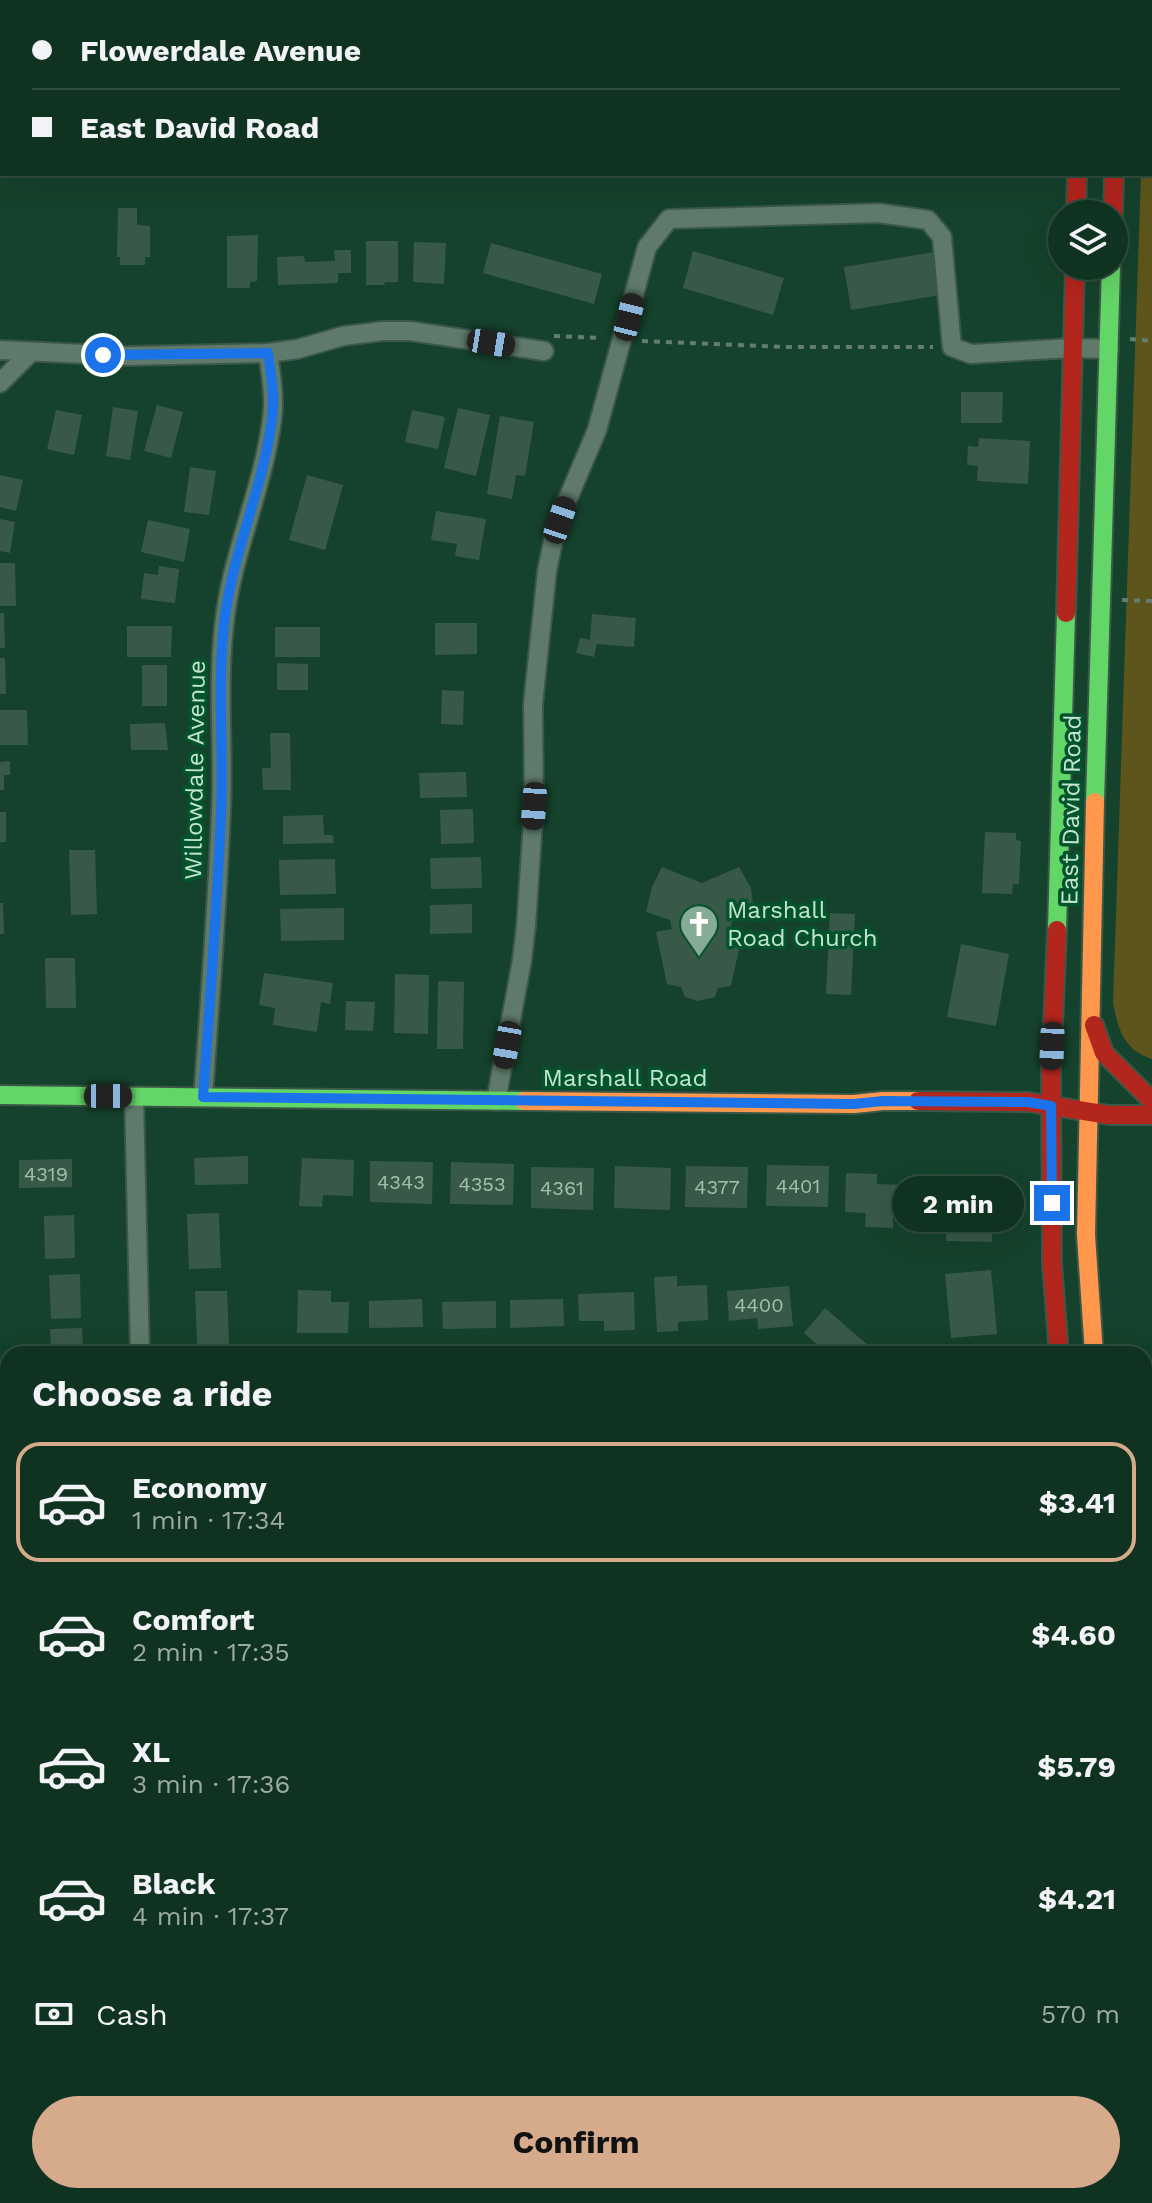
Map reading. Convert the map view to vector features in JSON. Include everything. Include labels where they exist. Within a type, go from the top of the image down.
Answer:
[{"type":"street","points":[[1076,200],[1077,176]]},
{"type":"street","points":[[1113,200],[1114,176]]},
{"type":"street","points":[[496,1101],[526,926],[534,806],[533,704],[547,571],[554,537],[566,503],[597,430],[647,247],[669,219],[879,213],[928,220],[942,237],[952,347],[971,354],[1109,349]]},
{"type":"street","name":"East David Road","points":[[1058,1346],[1052,1264],[1051,1106],[1074,280]]},
{"type":"street","name":"East David Road","points":[[1093,1346],[1086,1235],[1111,280]]},
{"type":"street","points":[[0,350],[127,356],[268,353],[298,349],[343,336],[410,331],[544,351]]},
{"type":"street","points":[[0,383],[30,353]]},
{"type":"street","name":"Willowdale Avenue","points":[[203,1097],[221,811],[224,623],[232,577],[259,481],[272,419],[273,391],[268,353]]},
{"type":"street","points":[[1090,1014],[1104,1053],[1152,1101]]},
{"type":"street","name":"Marshall Road","points":[[0,1095],[854,1104],[883,1101],[1028,1102],[1109,1115],[1152,1115]]},
{"type":"street","points":[[134,1097],[140,1346]]},
{"type":"path","points":[[544,351],[555,335],[757,347],[952,347]]},
{"type":"path","points":[[1128,339],[1152,341]]},
{"type":"path","points":[[1122,600],[1152,601]]},
{"type":"shaded area","points":[[1141,176],[1152,176],[1152,1059],[1135,1050],[1124,1038],[1113,1002]]},
{"type":"building","points":[[118,208],[137,208],[137,225],[150,226],[150,257],[145,257],[145,265],[120,265],[120,257],[117,257]]},
{"type":"building","points":[[258,235],[257,281],[250,282],[250,288],[227,288],[227,236]]},
{"type":"building","points":[[366,241],[398,241],[398,282],[366,285]]},
{"type":"building","points":[[414,242],[446,243],[444,284],[413,282]]},
{"type":"building","points":[[491,243],[602,274],[594,304],[483,273]]},
{"type":"building","points":[[334,250],[351,250],[351,273],[338,273],[338,283],[278,285],[277,257],[304,256],[305,262],[335,261]]},
{"type":"building","points":[[693,251],[784,278],[773,315],[683,288]]},
{"type":"building","points":[[934,252],[940,295],[851,310],[844,267]]},
{"type":"building","points":[[961,392],[1003,392],[1002,423],[961,423]]},
{"type":"building","points":[[157,405],[183,412],[171,458],[144,451]]},
{"type":"building","points":[[113,407],[138,411],[130,460],[106,456]]},
{"type":"building","points":[[458,408],[490,415],[476,476],[444,468]]},
{"type":"building","points":[[56,410],[82,415],[74,455],[47,449]]},
{"type":"building","points":[[412,410],[445,417],[438,449],[405,442]]},
{"type":"building","points":[[500,416],[534,422],[525,476],[516,475],[512,499],[487,494]]},
{"type":"building","points":[[979,438],[1030,441],[1028,484],[977,481],[978,466],[967,465],[968,446],[978,447]]},
{"type":"building","points":[[190,467],[216,471],[209,515],[184,512]]},
{"type":"building","points":[[0,475],[23,480],[16,511],[0,507]]},
{"type":"building","points":[[307,475],[343,485],[325,550],[289,540]]},
{"type":"building","points":[[436,511],[486,519],[479,560],[455,556],[457,544],[431,540]]},
{"type":"building","points":[[0,519],[15,522],[10,553],[0,551]]},
{"type":"building","points":[[148,520],[190,529],[184,562],[141,552]]},
{"type":"building","points":[[0,563],[15,563],[16,606],[0,606]]},
{"type":"building","points":[[159,566],[179,569],[175,603],[141,599],[144,573],[158,575]]},
{"type":"building","points":[[0,613],[4,613],[5,648],[0,648]]},
{"type":"building","points":[[592,614],[636,618],[634,647],[597,644],[594,657],[576,653],[580,638],[590,640]]},
{"type":"building","points":[[435,623],[477,623],[477,654],[435,655]]},
{"type":"building","points":[[127,626],[172,626],[171,657],[127,657]]},
{"type":"building","points":[[275,627],[320,627],[320,657],[275,657]]},
{"type":"building","points":[[0,658],[5,658],[6,694],[0,694]]},
{"type":"building","points":[[277,663],[308,664],[308,690],[277,690]]},
{"type":"building","points":[[142,665],[167,665],[167,706],[142,706]]},
{"type":"building","points":[[442,690],[464,691],[463,725],[441,724]]},
{"type":"building","points":[[0,710],[27,710],[28,745],[0,745]]},
{"type":"building","points":[[165,723],[168,750],[131,750],[130,724]]},
{"type":"building","points":[[270,733],[290,733],[291,790],[263,790],[262,768],[271,768]]},
{"type":"building","points":[[10,761],[10,775],[4,775],[4,790],[0,790],[0,762]]},
{"type":"building","points":[[466,772],[467,797],[420,798],[419,773]]},
{"type":"building","points":[[473,809],[474,843],[441,844],[440,810]]},
{"type":"building","points":[[0,812],[6,812],[6,842],[0,842]]},
{"type":"building","points":[[323,815],[324,835],[333,835],[334,843],[283,844],[283,816]]},
{"type":"building","points":[[985,832],[1016,833],[1016,840],[1021,841],[1019,884],[1013,884],[1012,894],[982,893]]},
{"type":"building","points":[[69,850],[95,850],[97,914],[71,915]]},
{"type":"building","points":[[481,857],[482,888],[431,889],[430,858]]},
{"type":"building","points":[[335,859],[336,894],[280,895],[279,860]]},
{"type":"building","name":"Marshall Road Church","points":[[662,867],[702,883],[739,867],[751,888],[754,912],[732,922],[730,929],[743,931],[731,986],[718,988],[715,997],[698,1001],[685,997],[681,987],[667,984],[656,932],[672,929],[670,920],[646,912],[652,887]]},
{"type":"building","points":[[0,903],[3,903],[4,934],[0,934]]},
{"type":"building","points":[[472,904],[472,933],[430,934],[430,905]]},
{"type":"building","points":[[344,908],[344,940],[281,941],[280,909]]},
{"type":"building","points":[[830,913],[855,914],[851,995],[826,994]]},
{"type":"building","points":[[961,944],[1009,954],[996,1026],[947,1017]]},
{"type":"building","points":[[45,958],[75,958],[76,1008],[46,1008]]},
{"type":"building","points":[[264,973],[333,983],[330,1004],[321,1002],[317,1032],[273,1025],[275,1008],[259,1005]]},
{"type":"building","points":[[395,974],[429,975],[428,1034],[394,1033]]},
{"type":"building","points":[[438,981],[464,982],[463,1049],[437,1049]]},
{"type":"building","points":[[346,1001],[375,1002],[373,1031],[345,1030]]},
{"type":"building","points":[[248,1156],[248,1184],[195,1185],[194,1158]]},
{"type":"building","points":[[302,1158],[354,1160],[353,1196],[323,1195],[322,1207],[299,1206]]},
{"type":"building","points":[[72,1159],[72,1187],[19,1188],[19,1160]]},
{"type":"building","points":[[370,1161],[433,1162],[432,1204],[370,1202]]},
{"type":"building","points":[[451,1162],[514,1164],[513,1205],[450,1204]]},
{"type":"building","points":[[767,1165],[829,1166],[828,1207],[766,1206]]},
{"type":"building","points":[[615,1166],[671,1168],[670,1210],[614,1208]]},
{"type":"building","points":[[686,1166],[748,1167],[747,1208],[685,1207]]},
{"type":"building","points":[[531,1167],[594,1168],[593,1210],[531,1208]]},
{"type":"building","points":[[846,1173],[877,1174],[877,1184],[908,1185],[908,1202],[893,1202],[893,1228],[865,1227],[866,1213],[845,1212]]},
{"type":"building","points":[[948,1177],[994,1178],[992,1242],[946,1241]]},
{"type":"building","points":[[219,1213],[221,1268],[189,1269],[187,1214]]},
{"type":"building","points":[[74,1215],[75,1258],[45,1259],[44,1216]]},
{"type":"building","points":[[991,1270],[997,1334],[951,1338],[945,1274]]},
{"type":"building","points":[[80,1274],[81,1318],[51,1319],[49,1275]]},
{"type":"building","points":[[677,1276],[677,1286],[707,1285],[708,1320],[678,1322],[678,1331],[657,1332],[654,1277]]},
{"type":"building","points":[[789,1286],[793,1326],[758,1329],[757,1318],[729,1321],[727,1291]]},
{"type":"building","points":[[298,1290],[331,1291],[331,1302],[349,1302],[348,1333],[297,1333]]},
{"type":"building","points":[[195,1291],[227,1291],[229,1345],[197,1346]]},
{"type":"building","points":[[634,1292],[635,1330],[604,1331],[604,1321],[579,1321],[578,1294]]},
{"type":"building","points":[[422,1299],[423,1327],[369,1328],[369,1301]]},
{"type":"building","points":[[563,1299],[564,1326],[510,1328],[510,1300]]},
{"type":"building","points":[[496,1301],[496,1328],[443,1329],[442,1302]]},
{"type":"building","points":[[825,1308],[869,1346],[819,1346],[804,1333]]},
{"type":"building","points":[[82,1328],[83,1346],[51,1346],[50,1329]]},
{"type":"traffic: fast","points":[[1095,802],[1111,280]]},
{"type":"traffic: fast","points":[[1057,930],[1066,613]]},
{"type":"traffic: fast","points":[[0,1095],[524,1101]]},
{"type":"traffic: slow","points":[[1093,1346],[1086,1235],[1095,802]]},
{"type":"traffic: slow","points":[[524,1101],[854,1104],[918,1101]]},
{"type":"traffic: jam","points":[[1076,200],[1077,176]]},
{"type":"traffic: jam","points":[[1113,200],[1114,176]]},
{"type":"traffic: jam","points":[[1066,613],[1075,280]]},
{"type":"traffic: jam","points":[[1057,930],[1051,1072],[1052,1264],[1058,1346]]},
{"type":"traffic: jam","points":[[1094,1025],[1104,1053],[1152,1101]]},
{"type":"traffic: jam","points":[[918,1101],[1028,1102],[1109,1115],[1152,1115]]},
{"type":"place","name":"Marshall Road Church","points":[[699,958]]},
{"type":"route","points":[[103,355],[268,353],[273,391],[272,419],[259,481],[232,577],[224,623],[221,811],[203,1097],[854,1104],[883,1101],[1028,1102],[1051,1106],[1052,1203]]}]
